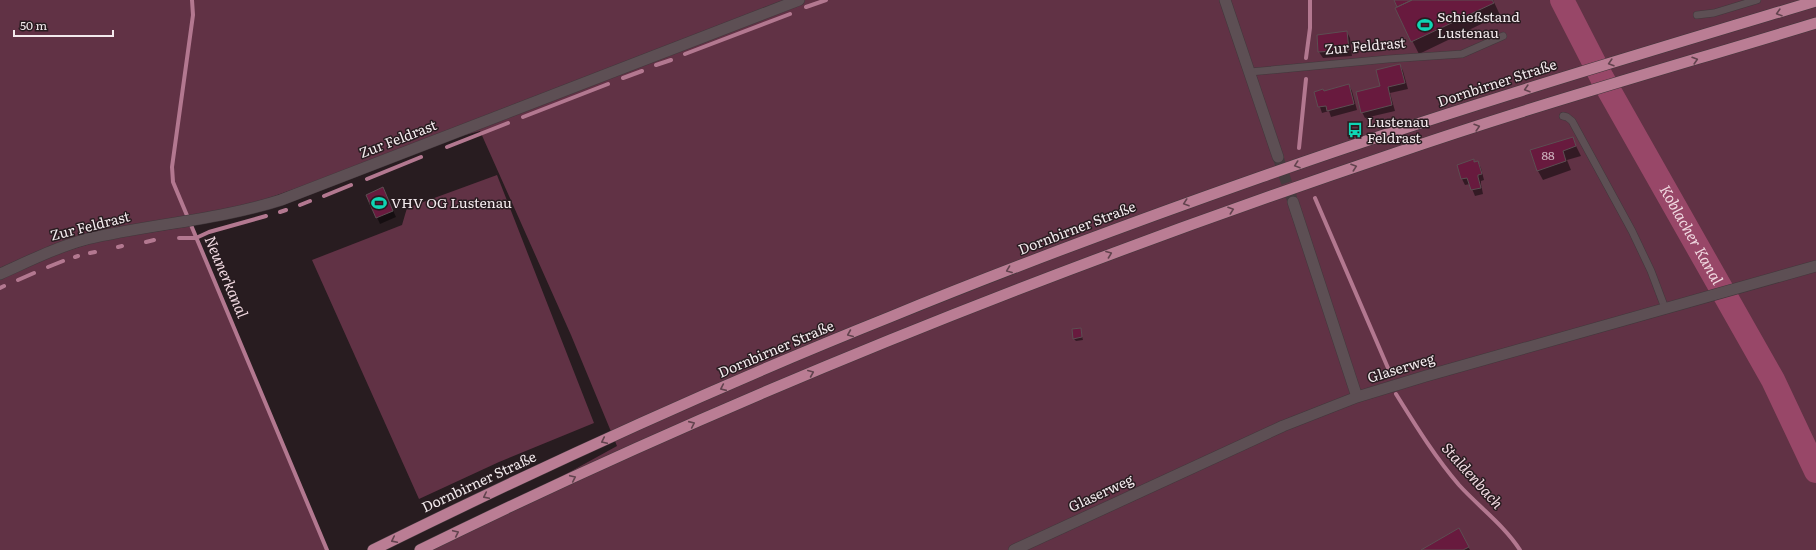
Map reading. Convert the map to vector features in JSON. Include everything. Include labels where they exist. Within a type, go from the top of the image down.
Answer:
[{"type":"main road","name":"Dornbirner Straße","points":[[373,550],[610,438],[885,318],[1092,238],[1262,176],[1465,108],[1816,1]]},
{"type":"main road","points":[[420,550],[562,483],[753,397],[1017,289],[1135,244],[1397,152],[1816,23]]},
{"type":"street","name":"Zur Feldrast","points":[[0,274],[47,253],[86,240],[118,232],[241,212],[281,200],[799,0]]},
{"type":"street","points":[[1225,0],[1278,157]]},
{"type":"street","points":[[1293,202],[1357,398]]},
{"type":"street","name":"Glaserweg","points":[[1014,550],[1283,426],[1357,398],[1426,376],[1816,266]]},
{"type":"lane","points":[[1697,15],[1714,14],[1757,0]]},
{"type":"lane","name":"Zur Feldrast","points":[[1250,72],[1388,59],[1462,54],[1503,36]]},
{"type":"lane","points":[[1563,116],[1567,116],[1572,121],[1632,231],[1651,270],[1665,308]]},
{"type":"shaded area","points":[[0,0],[1554,0],[1604,99],[1617,93],[1572,0],[1816,0],[1816,550],[428,550],[617,446],[571,335],[480,131],[386,156],[255,203],[64,241],[0,268]]},
{"type":"shaded area","points":[[497,175],[594,423],[499,462],[419,499],[312,260],[402,225],[407,208]]},
{"type":"shaded area","points":[[191,226],[327,550],[0,550],[0,279],[60,253],[102,240]]},
{"type":"building","points":[[1394,0],[1412,0],[1397,7]]},
{"type":"building","name":"Schießstand Lustenau","points":[[1412,0],[1492,0],[1494,3],[1411,42],[1395,8]]},
{"type":"building","points":[[1347,31],[1349,50],[1318,52],[1317,35]]},
{"type":"building","points":[[1400,64],[1405,83],[1388,87],[1392,105],[1361,113],[1356,92],[1380,86],[1376,70]]},
{"type":"building","points":[[1349,84],[1354,104],[1327,111],[1326,106],[1318,107],[1314,92],[1323,89],[1324,91]]},
{"type":"building","points":[[1573,137],[1576,146],[1563,151],[1566,161],[1537,171],[1530,150]]},
{"type":"building","points":[[1474,159],[1474,162],[1478,161],[1482,174],[1478,175],[1481,188],[1471,190],[1467,178],[1461,179],[1457,165]]},
{"type":"building","name":"VHV OG Lustenau","points":[[383,187],[393,211],[376,218],[366,195]]},
{"type":"building","points":[[1081,328],[1082,337],[1073,339],[1072,329]]},
{"type":"building","points":[[1459,528],[1469,547],[1463,550],[1421,550]]},
{"type":"waterway","name":"Neunerkanal","points":[[192,0],[193,15],[172,167],[173,182],[327,550]]},
{"type":"waterway","points":[[806,7],[826,0]]},
{"type":"waterway","name":"Staldenbach","points":[[1306,58],[1310,28],[1310,0]]},
{"type":"waterway","name":"Koblacher Kanal","points":[[1562,0],[1602,78],[1773,380],[1816,471]]},
{"type":"waterway","points":[[685,54],[790,14]]},
{"type":"waterway","points":[[656,65],[671,60]]},
{"type":"waterway","points":[[623,78],[642,71]]},
{"type":"waterway","name":"Staldenbach","points":[[1299,148],[1306,79]]},
{"type":"waterway","points":[[523,117],[608,84]]},
{"type":"waterway","points":[[447,147],[508,123]]},
{"type":"waterway","points":[[367,179],[421,157]]},
{"type":"waterway","points":[[324,196],[351,185]]},
{"type":"waterway","name":"Staldenbach","points":[[1315,198],[1391,375]]},
{"type":"waterway","points":[[300,205],[310,201]]},
{"type":"waterway","points":[[280,212],[286,210]]},
{"type":"waterway","points":[[179,238],[196,238],[209,232],[266,216]]},
{"type":"waterway","points":[[146,242],[154,240]]},
{"type":"waterway","points":[[118,247],[122,246]]},
{"type":"waterway","points":[[90,253],[95,252]]},
{"type":"waterway","points":[[48,267],[63,261]]},
{"type":"waterway","points":[[18,280],[34,273]]},
{"type":"waterway","points":[[0,288],[4,286]]},
{"type":"waterway","name":"Staldenbach","points":[[1396,394],[1426,441],[1450,474],[1459,485],[1507,532],[1520,550]]},
{"type":"tunnel","points":[[1278,157],[1293,202]]},
{"type":"place","name":"Schießstand Lustenau","points":[[1425,25]]},
{"type":"place","name":"Lustenau Feldrast","points":[[1355,130]]},
{"type":"place","name":"VHV OG Lustenau","points":[[379,203]]}]
